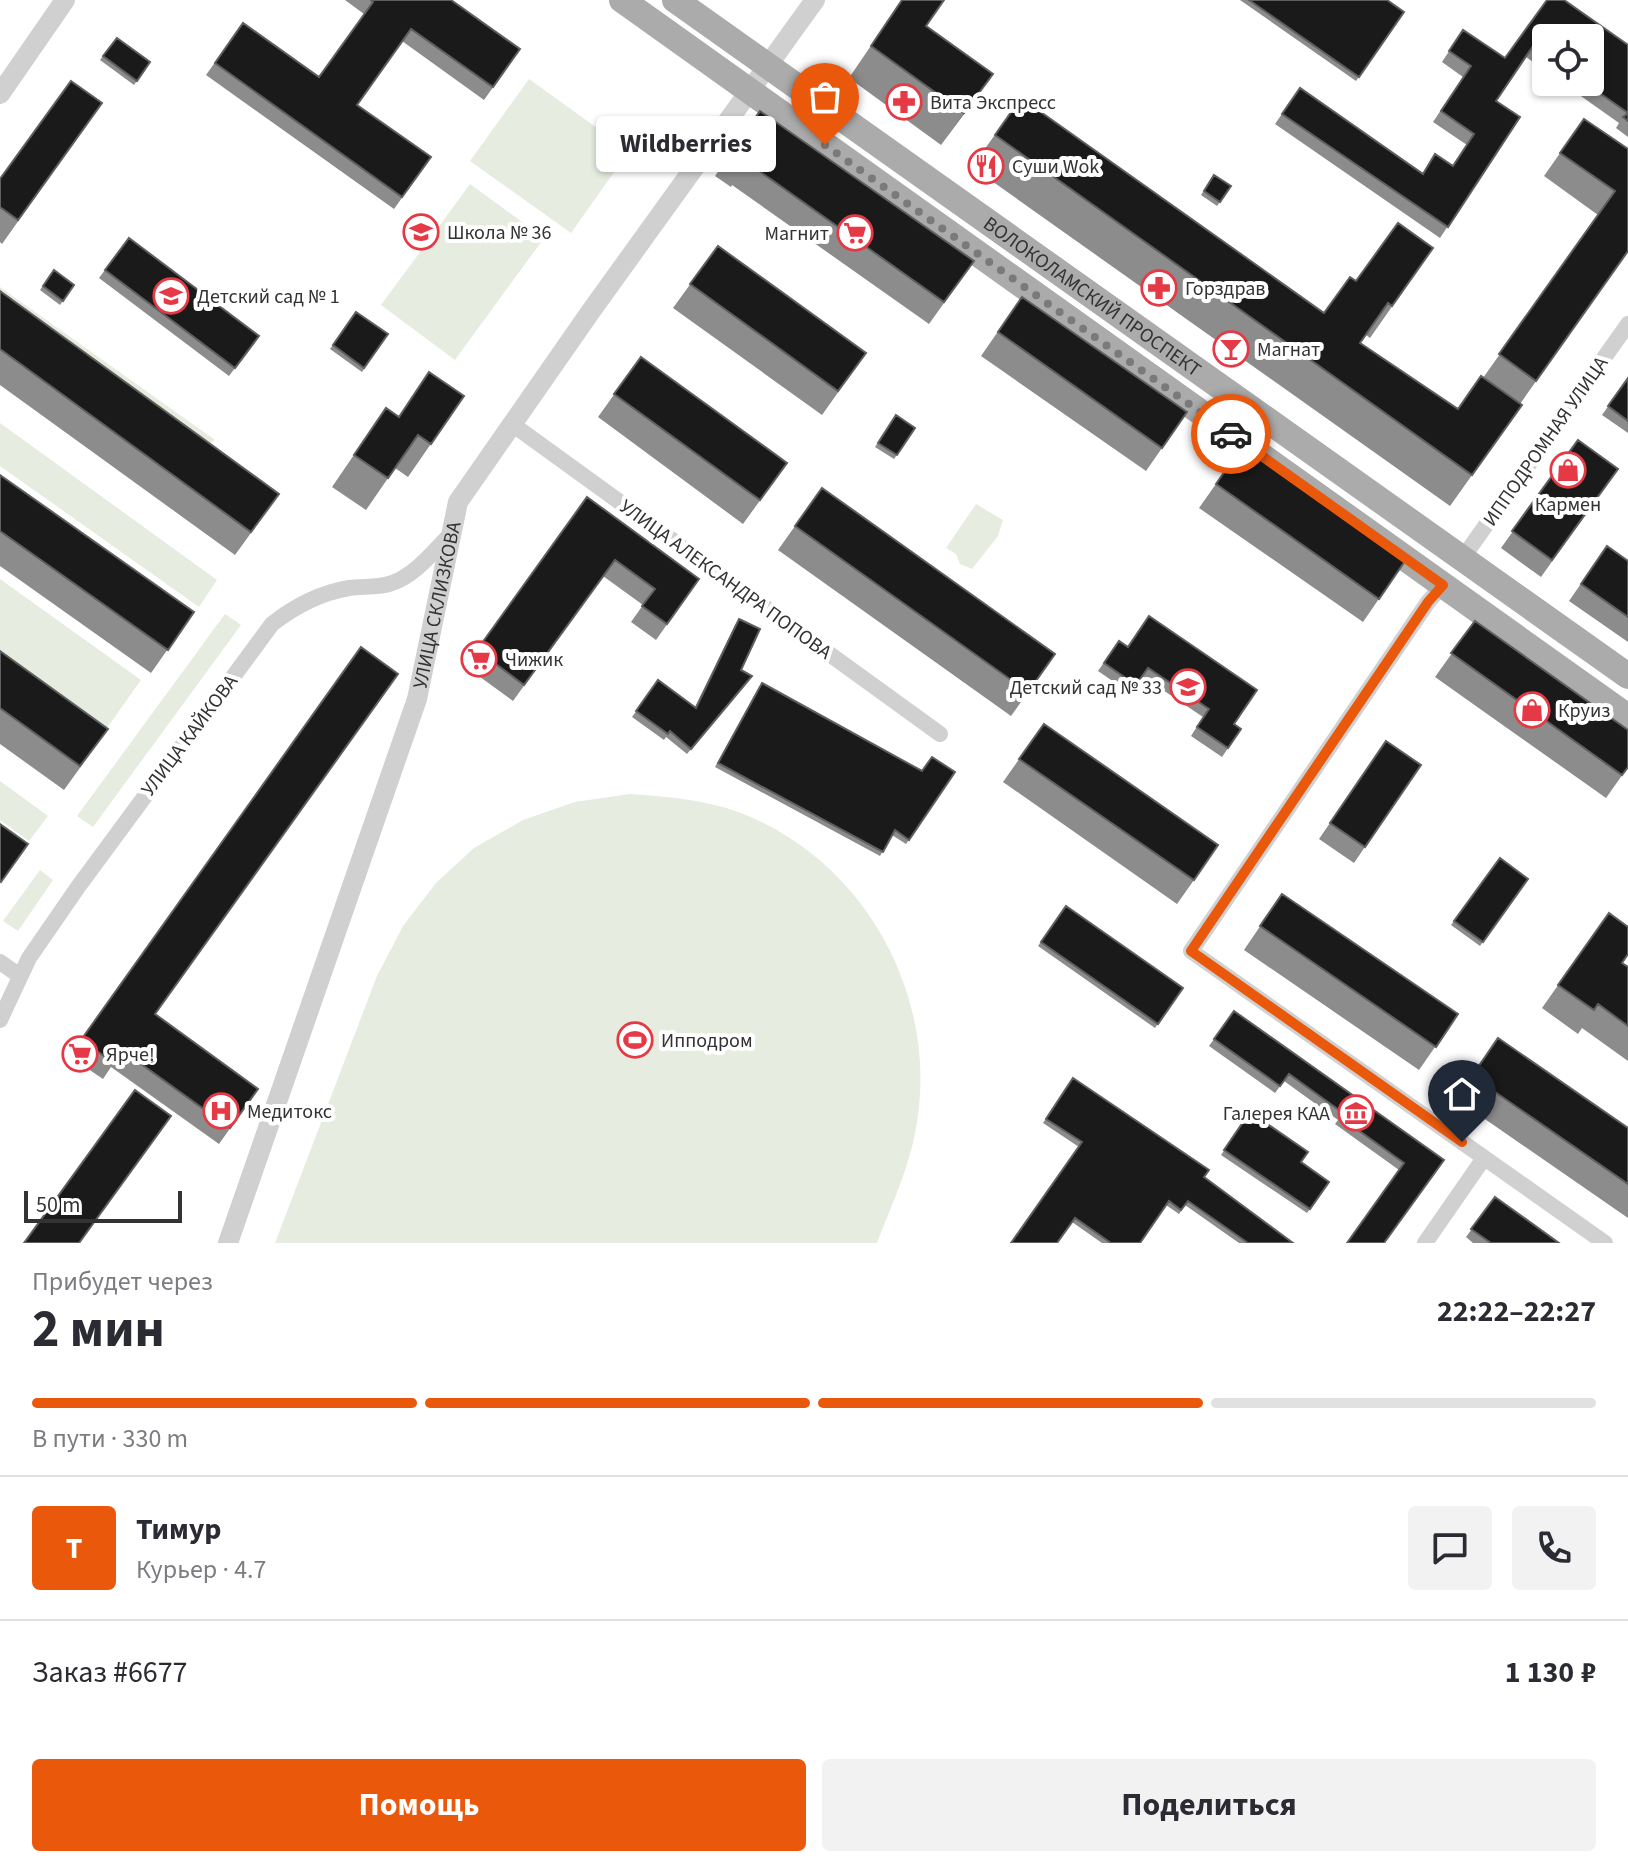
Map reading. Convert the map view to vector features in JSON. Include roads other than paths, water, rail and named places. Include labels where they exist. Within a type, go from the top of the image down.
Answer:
[{"type":"main road","name":"ВОЛОКОЛАМСКИЙ ПРОСПЕКТ","points":[[622,0],[1628,717]]},
{"type":"main road","name":"ВОЛОКОЛАМСКИЙ ПРОСПЕКТ","points":[[675,0],[1628,676]]},
{"type":"street","points":[[0,94],[65,0]]},
{"type":"street","name":"УЛИЦА СКЛИЗКОВА","points":[[228,1243],[417,699],[449,536],[462,495],[815,0]]},
{"type":"street","name":"ИППОДРОМНАЯ УЛИЦА","points":[[1462,559],[1628,324]]},
{"type":"street","name":"УЛИЦА АЛЕКСАНДРА ПОПОВА","points":[[512,424],[940,734]]},
{"type":"street","name":"УЛИЦА КАЙКОВА","points":[[0,1020],[29,958],[109,843],[272,624],[296,607],[322,595],[396,582],[449,536]]},
{"type":"street","points":[[1443,585],[1428,602],[1191,951],[1605,1243]]},
{"type":"street","points":[[0,962],[20,976]]},
{"type":"street","points":[[1425,1243],[1484,1158]]},
{"type":"place","name":"Вита Экспресс","points":[[904,102]]},
{"type":"place","name":"Wildberries","points":[[825,145]]},
{"type":"place","name":"Суши Wok","points":[[986,166]]},
{"type":"place","name":"Школа № 36","points":[[421,232]]},
{"type":"place","name":"Магнит","points":[[855,233]]},
{"type":"place","name":"Горздрав","points":[[1159,288]]},
{"type":"place","name":"Детский сад № 1","points":[[171,296]]},
{"type":"place","name":"Магнат","points":[[1231,349]]},
{"type":"place","name":"Кармен","points":[[1568,470]]},
{"type":"place","name":"Чижик","points":[[479,659]]},
{"type":"place","name":"Детский сад № 33","points":[[1188,687]]},
{"type":"place","name":"Круиз","points":[[1532,710]]},
{"type":"place","name":"Ипподром","points":[[635,1040]]},
{"type":"place","name":"Ярче!","points":[[80,1054]]},
{"type":"place","name":"Медитокс","points":[[221,1111]]},
{"type":"place","name":"Галерея КАА","points":[[1356,1113]]}]
